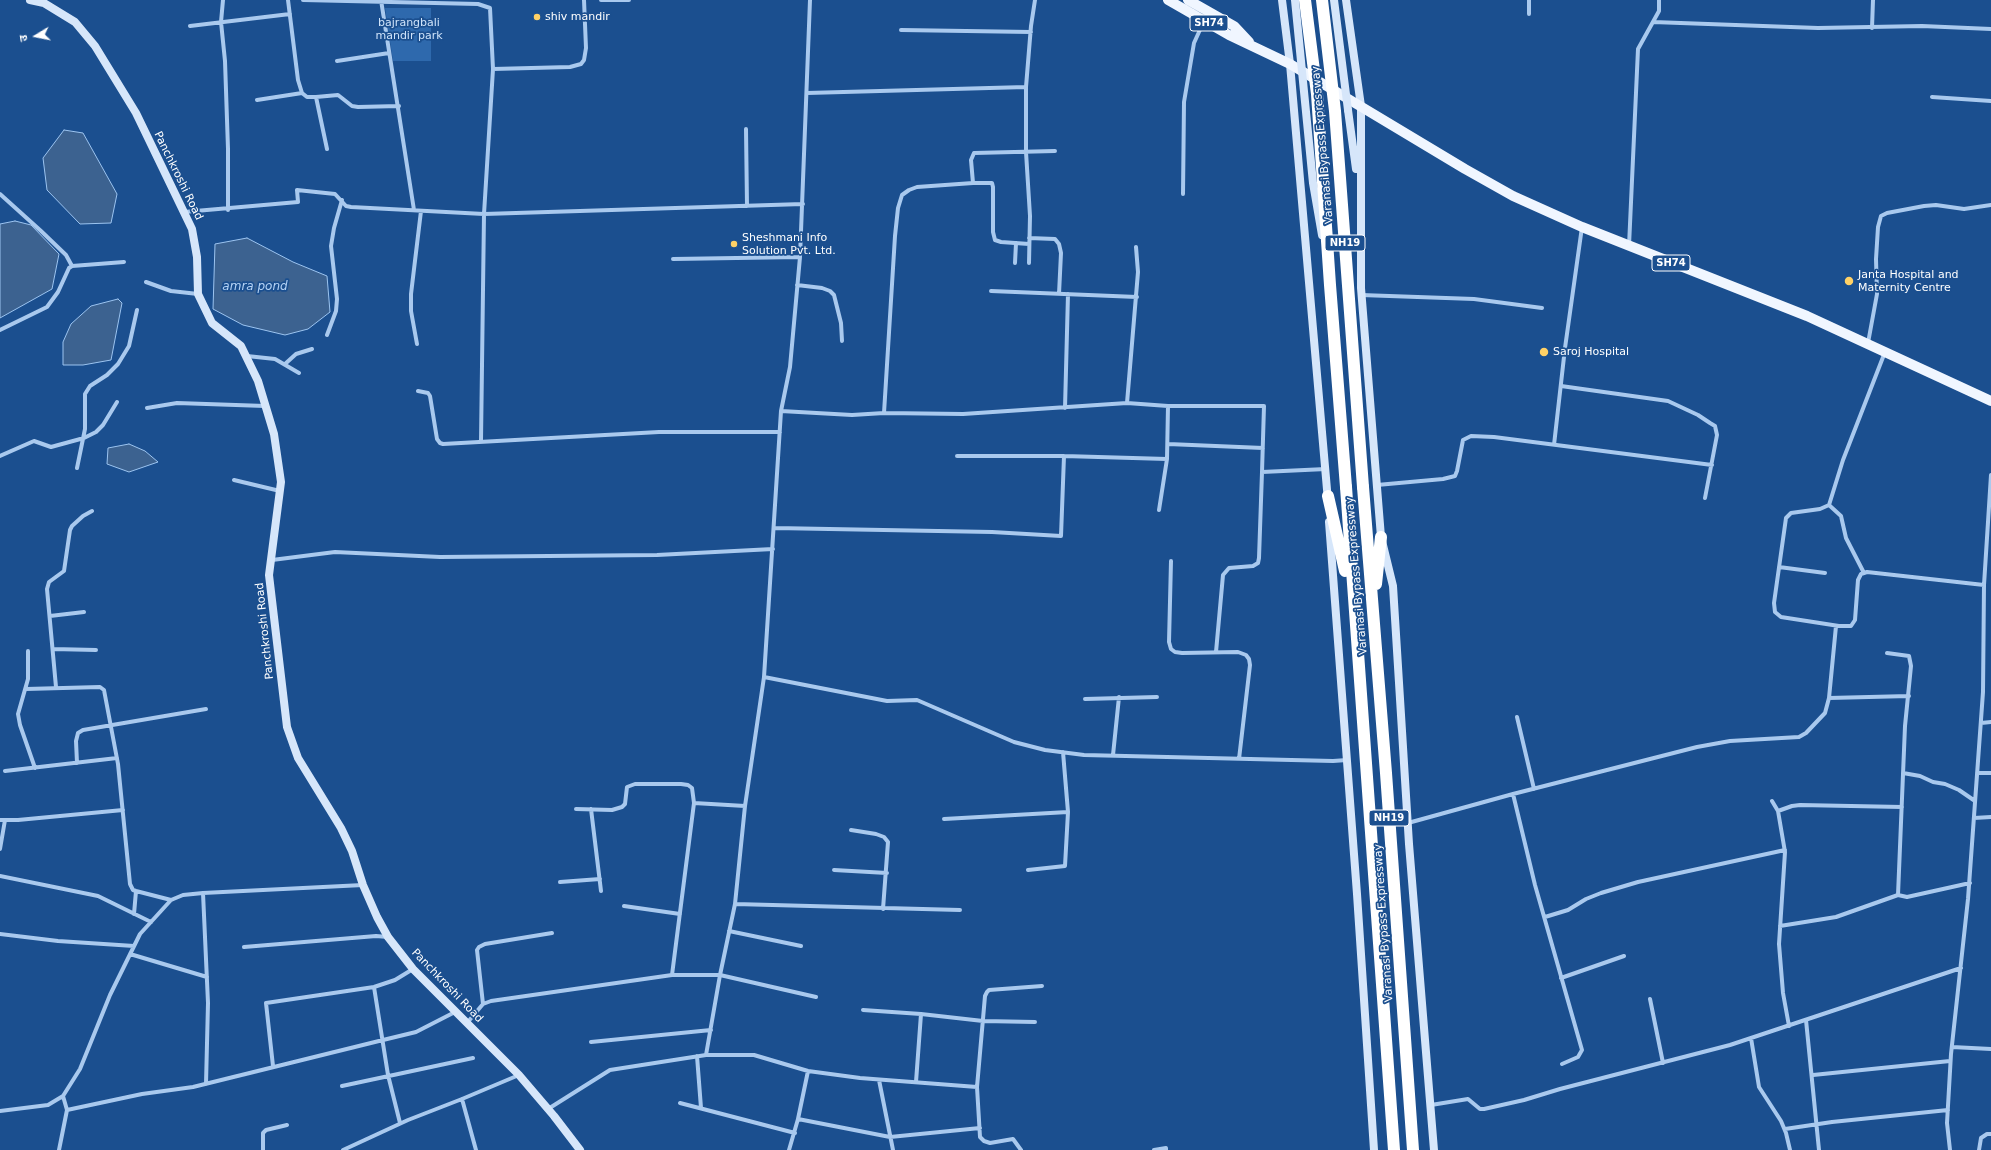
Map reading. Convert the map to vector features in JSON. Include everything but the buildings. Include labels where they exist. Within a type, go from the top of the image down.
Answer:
[{"type":"highway","name":"Varanasi Bypass Expressway","points":[[1305,0],[1318,94],[1330,285],[1394,1150]]},
{"type":"highway","name":"Varanasi Bypass Expressway","points":[[1322,0],[1335,111],[1412,1150]]},
{"type":"highway","points":[[1328,496],[1340,547],[1355,627]]},
{"type":"highway","points":[[1373,616],[1381,537]]},
{"type":"main road","name":"SH74","points":[[1168,0],[1229,35],[1290,64],[1506,192],[1582,227],[1807,316],[1991,401]]},
{"type":"main road","name":"SH74","points":[[1188,0],[1234,26],[1252,45]]},
{"type":"street","name":"Panchkroshi Road","points":[[30,0],[44,3],[75,22],[95,46],[136,113],[192,229],[197,257],[198,294],[212,324],[241,346],[258,381],[274,434],[281,482],[269,575],[287,727],[298,758],[341,828],[352,851],[363,885],[376,917],[388,937],[413,969],[519,1075],[580,1150]]},
{"type":"street","points":[[223,0],[221,22],[225,61],[228,149],[228,210]]},
{"type":"street","points":[[288,0],[298,80],[302,93],[307,97],[338,95],[352,106],[358,107],[399,106]]},
{"type":"street","points":[[304,0],[485,5],[490,8],[493,69],[484,214],[481,441]]},
{"type":"street","points":[[493,69],[570,67],[582,64],[586,48],[584,0]]},
{"type":"street","points":[[601,0],[629,0]]},
{"type":"street","points":[[706,1055],[720,974],[735,904],[745,806],[764,678],[781,411],[790,367],[800,258],[810,0]]},
{"type":"street","points":[[1028,263],[1030,216],[1026,152],[1026,87],[1030,32],[1035,0]]},
{"type":"street","points":[[1282,0],[1290,64],[1326,469],[1333,579],[1348,760],[1374,1150]]},
{"type":"street","points":[[1295,0],[1313,184],[1330,285]]},
{"type":"street","points":[[1334,0],[1360,208]]},
{"type":"street","points":[[1346,0],[1361,106],[1361,295],[1381,537],[1393,586],[1407,824],[1434,1150]]},
{"type":"street","points":[[1529,0],[1529,14]]},
{"type":"street","points":[[1629,246],[1638,49],[1659,11],[1659,0]]},
{"type":"street","points":[[1872,28],[1873,0]]},
{"type":"street","points":[[382,1],[414,210]]},
{"type":"street","points":[[190,26],[290,14]]},
{"type":"street","points":[[1183,194],[1184,102],[1194,44],[1204,20]]},
{"type":"street","points":[[1653,22],[1872,28],[1922,26],[1991,29]]},
{"type":"street","points":[[901,30],[1030,32]]},
{"type":"street","points":[[337,61],[389,53]]},
{"type":"street","points":[[807,93],[1026,87]]},
{"type":"street","points":[[257,100],[302,93]]},
{"type":"street","points":[[316,97],[326,149]]},
{"type":"street","points":[[1932,97],[1991,101]]},
{"type":"street","points":[[746,129],[747,206]]},
{"type":"street","points":[[973,183],[971,160],[974,153],[1055,151]]},
{"type":"street","points":[[884,413],[895,236],[898,208],[902,195],[917,187],[988,182],[992,183],[994,187],[993,232],[995,240],[997,242],[1029,244]]},
{"type":"street","points":[[184,212],[228,210],[298,202],[297,190],[335,194],[346,206],[351,208],[484,214],[803,204]]},
{"type":"street","points":[[0,194],[66,255],[72,266]]},
{"type":"street","points":[[327,335],[336,311],[337,299],[331,246],[334,228],[342,200]]},
{"type":"street","points":[[1868,343],[1877,294],[1876,259],[1878,227],[1881,216],[1887,213],[1936,205],[1964,209],[1991,205]]},
{"type":"street","points":[[417,344],[411,312],[411,294],[421,211]]},
{"type":"street","points":[[1554,445],[1564,348],[1582,227]]},
{"type":"street","points":[[1029,238],[1055,239],[1059,244],[1061,252],[1060,294]]},
{"type":"street","points":[[1015,263],[1016,243]]},
{"type":"street","points":[[1127,404],[1137,297],[1138,272],[1136,247]]},
{"type":"street","points":[[673,259],[800,258]]},
{"type":"street","points":[[0,330],[47,307],[58,292],[69,268],[72,266],[124,262]]},
{"type":"street","points":[[146,282],[171,291],[198,294]]},
{"type":"street","points":[[797,285],[822,288],[830,291],[834,295],[841,323],[842,341]]},
{"type":"street","points":[[991,291],[1137,297]]},
{"type":"street","points":[[1065,408],[1068,294]]},
{"type":"street","points":[[1361,295],[1474,299],[1542,308]]},
{"type":"street","points":[[77,468],[85,429],[85,394],[90,386],[107,375],[118,364],[129,346],[137,310]]},
{"type":"street","points":[[285,364],[296,354],[312,349]]},
{"type":"street","points":[[1886,352],[1843,460],[1829,505],[1820,510],[1798,512],[1788,515],[1785,525],[1774,603],[1778,616],[1836,626],[1847,627],[1854,624],[1858,580],[1861,574],[1864,573],[1984,585]]},
{"type":"street","points":[[247,356],[275,359],[299,373]]},
{"type":"street","points":[[1561,386],[1668,401],[1698,415],[1715,426],[1716,430],[1712,466],[1705,498]]},
{"type":"street","points":[[418,391],[428,393],[430,396],[437,439],[440,443],[659,432],[780,432]]},
{"type":"street","points":[[0,456],[34,441],[52,447],[84,438],[96,432],[103,425],[116,402]]},
{"type":"street","points":[[147,408],[177,403],[265,406]]},
{"type":"street","points":[[781,411],[852,415],[884,413],[963,414],[1127,404],[1168,406],[1264,406],[1260,558],[1258,563],[1254,566],[1229,568],[1223,575],[1216,652]]},
{"type":"street","points":[[1159,510],[1167,459],[1168,406]]},
{"type":"street","points":[[1376,485],[1443,479],[1455,476],[1463,440],[1471,436],[1494,437],[1712,466]]},
{"type":"street","points":[[1168,444],[1263,448]]},
{"type":"street","points":[[957,456],[1064,456],[1167,459]]},
{"type":"street","points":[[774,528],[992,532],[1061,536],[1064,456]]},
{"type":"street","points":[[1262,472],[1326,469]]},
{"type":"street","points":[[1950,1150],[1948,1110],[1950,1061],[1970,883],[1976,801],[1983,692],[1984,585],[1989,542],[1991,475]]},
{"type":"street","points":[[234,480],[280,491]]},
{"type":"street","points":[[1829,505],[1841,516],[1846,538],[1864,573]]},
{"type":"street","points":[[56,687],[47,589],[49,582],[64,571],[70,530],[72,526],[83,516],[92,511]]},
{"type":"street","points":[[272,560],[334,552],[440,557],[657,555],[773,548]]},
{"type":"street","points":[[1171,561],[1169,642],[1171,649],[1175,652],[1182,653],[1238,652],[1246,655],[1249,659],[1249,676],[1239,759]]},
{"type":"street","points":[[1779,567],[1825,573]]},
{"type":"street","points":[[50,616],[84,612]]},
{"type":"street","points":[[1407,824],[1513,794],[1697,747],[1730,741],[1799,737],[1806,733],[1825,713],[1829,698],[1836,626]]},
{"type":"street","points":[[53,649],[96,650]]},
{"type":"street","points":[[28,651],[28,679],[18,714],[20,725],[35,768]]},
{"type":"street","points":[[1887,653],[1909,656],[1910,659],[1909,696],[1903,773],[1898,895]]},
{"type":"street","points":[[764,678],[887,700],[916,700],[1014,742],[1045,750],[1114,755],[1239,759],[1348,760]]},
{"type":"street","points":[[26,689],[100,687],[106,695],[117,758],[130,884],[133,890],[170,900]]},
{"type":"street","points":[[1829,698],[1909,696]]},
{"type":"street","points":[[1085,699],[1157,697]]},
{"type":"street","points":[[1114,755],[1119,698]]},
{"type":"street","points":[[77,763],[76,741],[78,732],[206,709]]},
{"type":"street","points":[[1517,717],[1534,789]]},
{"type":"street","points":[[1981,723],[1991,722]]},
{"type":"street","points":[[1028,870],[1065,866],[1068,812],[1063,752]]},
{"type":"street","points":[[5,771],[117,758]]},
{"type":"street","points":[[1903,773],[1920,776],[1933,782],[1945,784],[1959,790],[1976,801]]},
{"type":"street","points":[[1977,774],[1991,773]]},
{"type":"street","points":[[576,809],[612,810],[622,807],[625,804],[627,787],[635,784],[688,785],[694,792],[694,803],[672,975]]},
{"type":"street","points":[[1513,794],[1561,978],[1582,1050],[1578,1057],[1562,1064]]},
{"type":"street","points":[[1772,801],[1778,811],[1785,850],[1780,926],[1780,967],[1789,1026]]},
{"type":"street","points":[[694,803],[745,806]]},
{"type":"street","points":[[1778,811],[1800,805],[1902,807]]},
{"type":"street","points":[[592,809],[601,891]]},
{"type":"street","points":[[0,849],[2,820],[18,820],[123,810]]},
{"type":"street","points":[[944,819],[1068,812]]},
{"type":"street","points":[[1974,818],[1991,817]]},
{"type":"street","points":[[851,830],[876,834],[884,837],[888,842],[889,848],[883,909]]},
{"type":"street","points":[[1545,917],[1568,910],[1601,892],[1638,882],[1785,850]]},
{"type":"street","points":[[834,870],[887,873]]},
{"type":"street","points":[[0,876],[98,896],[151,922]]},
{"type":"street","points":[[560,882],[600,879]]},
{"type":"street","points":[[1780,926],[1836,918],[1898,895],[1907,897],[1970,883]]},
{"type":"street","points":[[0,1111],[48,1105],[63,1096],[80,1069],[110,995],[140,934],[170,900],[183,895],[203,893],[363,885]]},
{"type":"street","points":[[134,914],[136,891]]},
{"type":"street","points":[[203,893],[207,977],[206,1084]]},
{"type":"street","points":[[735,904],[960,910]]},
{"type":"street","points":[[624,906],[680,914]]},
{"type":"street","points":[[729,931],[801,946]]},
{"type":"street","points":[[483,1004],[477,955],[477,950],[479,947],[486,944],[552,933]]},
{"type":"street","points":[[0,934],[58,941],[134,946]]},
{"type":"street","points":[[244,947],[376,936],[388,937]]},
{"type":"street","points":[[130,954],[207,977]]},
{"type":"street","points":[[1561,978],[1624,956]]},
{"type":"street","points":[[1430,1106],[1468,1099],[1480,1109],[1484,1109],[1663,1063],[1752,1038],[1961,968]]},
{"type":"street","points":[[273,1066],[266,1003],[374,987],[395,980],[413,969]]},
{"type":"street","points":[[466,1023],[483,1004],[672,975],[720,974],[816,997]]},
{"type":"street","points":[[1021,1150],[1013,1139],[990,1142],[984,1141],[980,1137],[977,1087],[985,996],[989,990],[1042,986]]},
{"type":"street","points":[[374,987],[388,1075],[400,1123]]},
{"type":"street","points":[[1650,999],[1663,1063]]},
{"type":"street","points":[[864,1010],[921,1014],[983,1021],[1035,1022]]},
{"type":"street","points":[[67,1110],[142,1094],[206,1084],[273,1066],[416,1032],[455,1012]]},
{"type":"street","points":[[916,1082],[921,1014]]},
{"type":"street","points":[[1806,1020],[1818,1124],[1819,1150]]},
{"type":"street","points":[[592,1042],[711,1030]]},
{"type":"street","points":[[1752,1038],[1759,1087],[1785,1128],[1790,1150]]},
{"type":"street","points":[[1952,1047],[1991,1049]]},
{"type":"street","points":[[548,1109],[610,1070],[706,1055],[754,1056],[808,1071],[879,1080],[977,1087]]},
{"type":"street","points":[[698,1056],[701,1108]]},
{"type":"street","points":[[342,1086],[473,1058]]},
{"type":"street","points":[[1813,1075],[1950,1061]]},
{"type":"street","points":[[789,1150],[798,1119],[808,1071]]},
{"type":"street","points":[[343,1150],[352,1148],[400,1123],[519,1075]]},
{"type":"street","points":[[879,1080],[893,1150]]},
{"type":"street","points":[[59,1150],[67,1110],[63,1096]]},
{"type":"street","points":[[462,1099],[476,1150]]},
{"type":"street","points":[[680,1103],[794,1132]]},
{"type":"street","points":[[1785,1128],[1948,1110]]},
{"type":"street","points":[[798,1119],[890,1137],[980,1128]]},
{"type":"street","points":[[263,1150],[263,1132],[287,1125]]},
{"type":"street","points":[[1979,1150],[1981,1138],[1991,1134]]},
{"type":"street","points":[[1154,1150],[1166,1148],[1166,1150]]},
{"type":"green space","name":"bajrangbali mandir park","points":[[385,8],[431,8],[431,61],[393,61]]},
{"type":"water","points":[[64,130],[83,133],[117,194],[111,223],[80,224],[47,190],[43,158]]},
{"type":"water","points":[[15,221],[31,225],[59,254],[52,289],[0,318],[0,224]]},
{"type":"water","name":"amra pond","points":[[247,238],[293,262],[327,276],[330,312],[308,329],[285,335],[243,325],[213,309],[215,244]]},
{"type":"water","points":[[118,299],[122,303],[111,360],[83,365],[63,365],[63,342],[71,324],[91,306]]},
{"type":"water","points":[[129,444],[145,451],[158,462],[129,472],[107,464],[108,448]]},
{"type":"place","name":"shiv mandir","points":[[537,17]]},
{"type":"place","name":"Sheshmani Info Solution Pvt. Ltd.","points":[[734,244]]},
{"type":"place","name":"Janta Hospital and Maternity Centre","points":[[1849,281]]},
{"type":"place","name":"Saroj Hospital","points":[[1544,352]]}]
